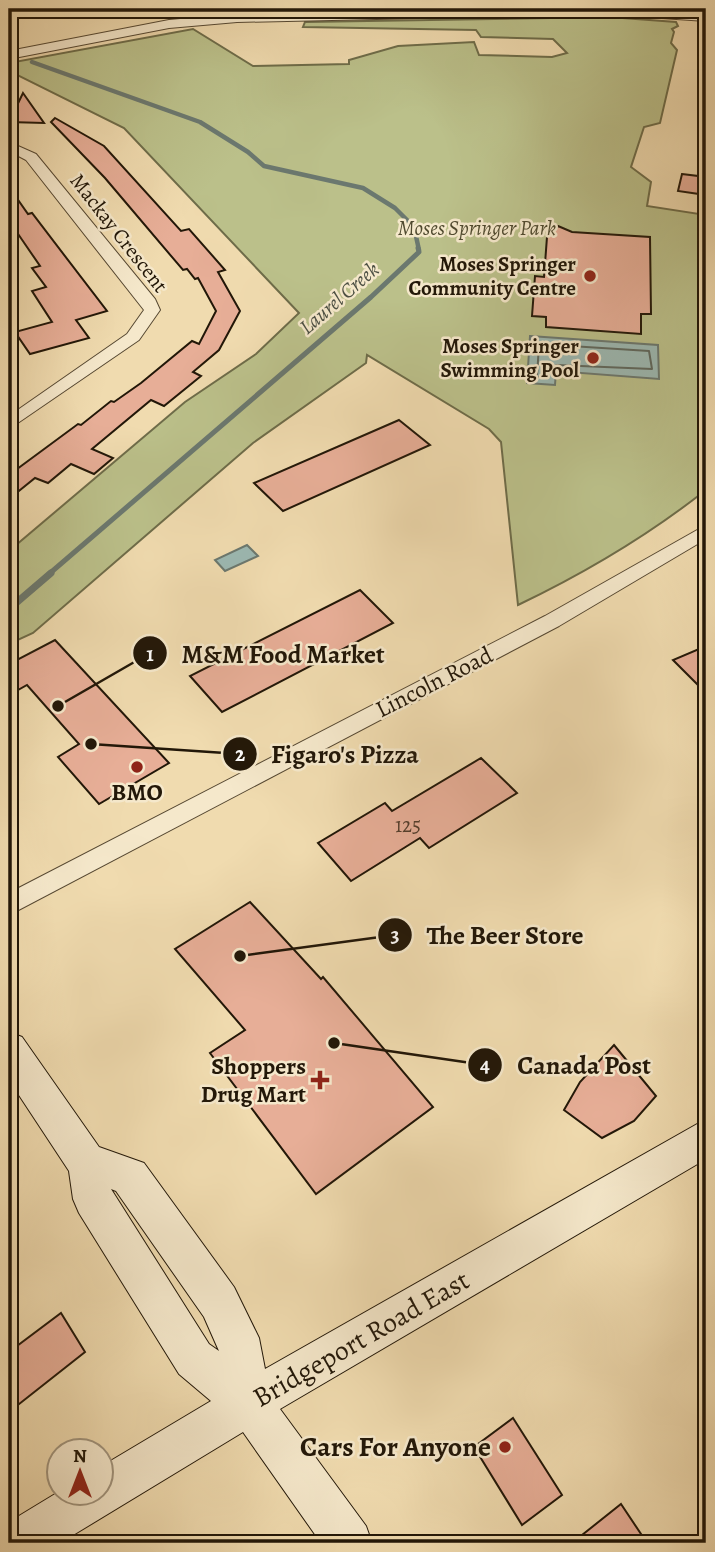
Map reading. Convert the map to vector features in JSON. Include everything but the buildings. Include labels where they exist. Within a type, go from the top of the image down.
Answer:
[{"type":"main road","points":[[9,1049],[88,1165],[93,1199],[194,1359],[249,1403],[349,1543]]},
{"type":"main road","name":"Bridgeport Road East","points":[[18,1543],[249,1403],[706,1138]]},
{"type":"street","points":[[163,9],[163,19],[169,24]]},
{"type":"street","points":[[9,54],[169,24],[323,12],[656,10],[706,17]]},
{"type":"street","name":"Mackay Crescent","points":[[9,146],[31,157],[149,302],[152,310],[133,337],[9,424]]},
{"type":"street","name":"Lincoln Road","points":[[9,905],[552,621],[706,531]]},
{"type":"green space","name":"Moses Springer Park","points":[[609,17],[676,22],[678,26],[672,29],[674,32],[671,43],[677,50],[660,123],[644,127],[631,167],[651,182],[647,206],[706,215],[706,487],[702,493],[613,554],[518,605],[501,442],[489,429],[367,355],[366,363],[253,443],[33,633],[9,644],[9,551],[185,402],[256,354],[299,313],[124,128],[9,71],[9,63],[193,29],[253,66],[349,64],[349,60],[398,46],[474,42],[479,55],[552,57],[567,53],[553,39],[481,37],[476,30],[303,27],[305,22]]},
{"type":"water","name":"Moses Springer Swimming Pool","points":[[530,336],[658,345],[659,379],[556,371],[555,385],[527,383]]},
{"type":"water","points":[[247,545],[258,556],[225,571],[215,560]]},
{"type":"waterway","name":"Laurel Creek","points":[[32,62],[200,122],[248,152],[264,166],[363,188],[395,208],[414,227],[419,250]]},
{"type":"waterway","name":"Laurel Creek","points":[[49,574],[371,297],[419,252],[418,248]]},
{"type":"waterway","name":"Laurel Creek","points":[[9,609],[51,573]]},
{"type":"place","name":"Moses Springer Community Centre","points":[[590,276]]},
{"type":"place","name":"Moses Springer Swimming Pool","points":[[593,358]]},
{"type":"place","name":"M&M Food Market","points":[[58,706]]},
{"type":"place","name":"Figaro's Pizza","points":[[91,744]]},
{"type":"place","name":"BMO","points":[[137,767]]},
{"type":"place","name":"The Beer Store","points":[[240,956]]},
{"type":"place","name":"Canada Post","points":[[334,1043]]},
{"type":"place","name":"Shoppers Drug Mart","points":[[320,1080]]},
{"type":"place","name":"Cars For Anyone","points":[[505,1447]]}]
